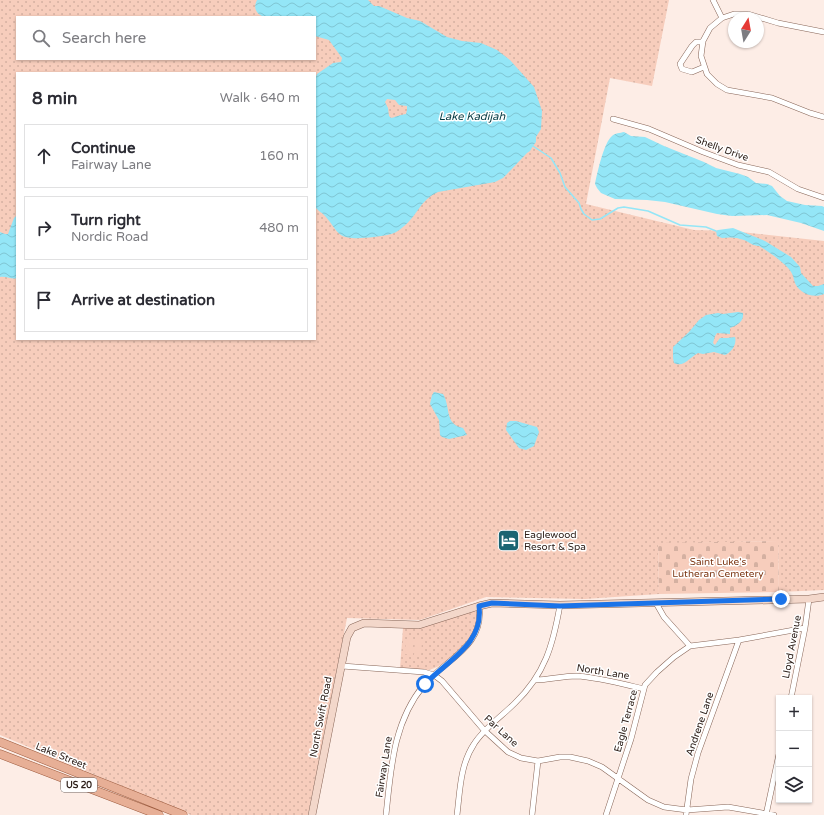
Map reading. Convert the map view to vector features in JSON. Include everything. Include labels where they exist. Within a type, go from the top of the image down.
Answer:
[{"type":"main road","name":"Lake Street","points":[[0,742],[183,815]]},
{"type":"main road","name":"Lake Street","points":[[0,754],[159,815]]},
{"type":"street","points":[[713,0],[722,18]]},
{"type":"street","points":[[824,32],[778,23],[748,14],[739,14],[722,18],[710,28],[703,42],[701,56],[704,67],[709,76],[716,84],[727,90],[772,98],[824,117]]},
{"type":"street","points":[[703,42],[696,42],[680,64],[682,69],[692,72],[704,67]]},
{"type":"street","name":"Shelly Drive","points":[[614,118],[649,129],[738,165],[769,172],[798,189],[824,198]]},
{"type":"street","points":[[479,606],[498,603],[560,606],[809,599],[824,597]]},
{"type":"street","name":"Lloyd Avenue","points":[[792,695],[805,628],[809,599]]},
{"type":"street","points":[[656,603],[664,617],[690,646]]},
{"type":"street","name":"North Swift Road","points":[[312,815],[347,637],[350,630],[355,626],[364,623],[419,625],[479,606]]},
{"type":"street","name":"Fairway Lane","points":[[386,815],[392,758],[399,730],[412,702],[425,684],[463,651],[472,638],[480,618],[479,606]]},
{"type":"street","points":[[457,815],[462,772],[474,744],[484,730],[514,704],[536,680],[552,643],[560,606]]},
{"type":"street","name":"Eagle Terrace","points":[[606,815],[631,739],[645,685],[657,672],[674,657],[690,646],[739,640],[805,628]]},
{"type":"street","name":"Andrene Lane","points":[[686,812],[691,779],[698,753],[739,640]]},
{"type":"street","points":[[342,666],[424,672],[434,675]]},
{"type":"street","name":"Par Lane","points":[[434,675],[442,681],[484,730],[508,752],[521,758],[538,761],[560,757],[579,758],[596,764],[656,804],[686,812],[728,807],[774,815]]},
{"type":"street","name":"North Lane","points":[[536,680],[575,676],[587,677],[644,689]]},
{"type":"street","points":[[532,815],[538,761]]},
{"type":"street","points":[[766,814],[776,767]]},
{"type":"green space","points":[[0,0],[669,0],[652,86],[610,78],[586,204],[694,230],[732,231],[824,241],[824,590],[779,592],[778,541],[658,544],[659,594],[585,599],[486,597],[420,620],[347,618],[308,815],[191,815],[0,735]]},
{"type":"green space","name":"Saint Luke's Lutheran Cemetery","points":[[778,541],[779,592],[659,594],[658,543]]},
{"type":"green space","points":[[471,611],[477,612],[478,614],[474,630],[461,648],[448,660],[435,668],[428,670],[400,668],[403,628],[426,626]]},
{"type":"green space","points":[[406,640],[413,640],[412,655],[405,654]]},
{"type":"green space","points":[[415,640],[422,641],[421,655],[414,655]]},
{"type":"water","name":"Lake Kadijah","points":[[257,0],[368,0],[374,6],[379,6],[407,18],[420,21],[447,37],[462,41],[481,43],[497,50],[510,60],[534,87],[542,111],[541,129],[536,137],[536,142],[530,151],[503,178],[495,182],[438,192],[427,200],[412,218],[396,232],[389,235],[363,238],[345,237],[337,231],[327,218],[316,208],[316,76],[317,74],[333,63],[341,62],[342,58],[329,40],[316,36],[316,16],[262,16],[256,10],[255,6]],"holes":[[[387,99],[395,100],[399,105],[407,106],[406,114],[391,118],[385,102]]]},
{"type":"water","points":[[624,132],[631,136],[645,137],[716,168],[748,177],[756,183],[772,186],[780,196],[787,201],[805,205],[822,206],[824,207],[824,231],[801,223],[767,215],[732,216],[665,202],[615,199],[601,193],[595,184],[606,145],[612,136]]},
{"type":"water","points":[[16,216],[16,278],[13,279],[0,277],[0,232],[8,234]]},
{"type":"water","points":[[733,228],[765,241],[791,257],[800,267],[801,273],[813,286],[824,284],[824,294],[815,296],[806,294],[798,288],[789,269],[775,256],[759,246],[738,238],[722,238],[717,236],[716,231],[718,230]]},
{"type":"water","points":[[738,312],[743,313],[741,321],[730,328],[730,334],[717,333],[713,343],[715,345],[720,338],[735,337],[735,345],[730,352],[725,355],[714,352],[703,354],[698,353],[684,363],[674,363],[673,347],[699,320],[706,315]]},
{"type":"water","points":[[434,392],[443,394],[450,419],[457,426],[463,428],[467,435],[449,439],[440,435],[439,420],[430,404]]},
{"type":"water","points":[[510,421],[516,421],[537,427],[539,432],[534,446],[526,450],[519,448],[506,430],[507,423]]},
{"type":"waterway","points":[[533,146],[551,158],[560,173],[565,187],[579,203],[584,214],[592,220],[600,219],[618,208],[624,207],[648,211],[680,225],[706,227],[716,231]]},
{"type":"place","name":"Eaglewood Resort & Spa","points":[[508,541]]},
{"type":"route","points":[[425,684],[468,645],[479,624],[479,606],[492,603],[560,606],[781,599]]}]
